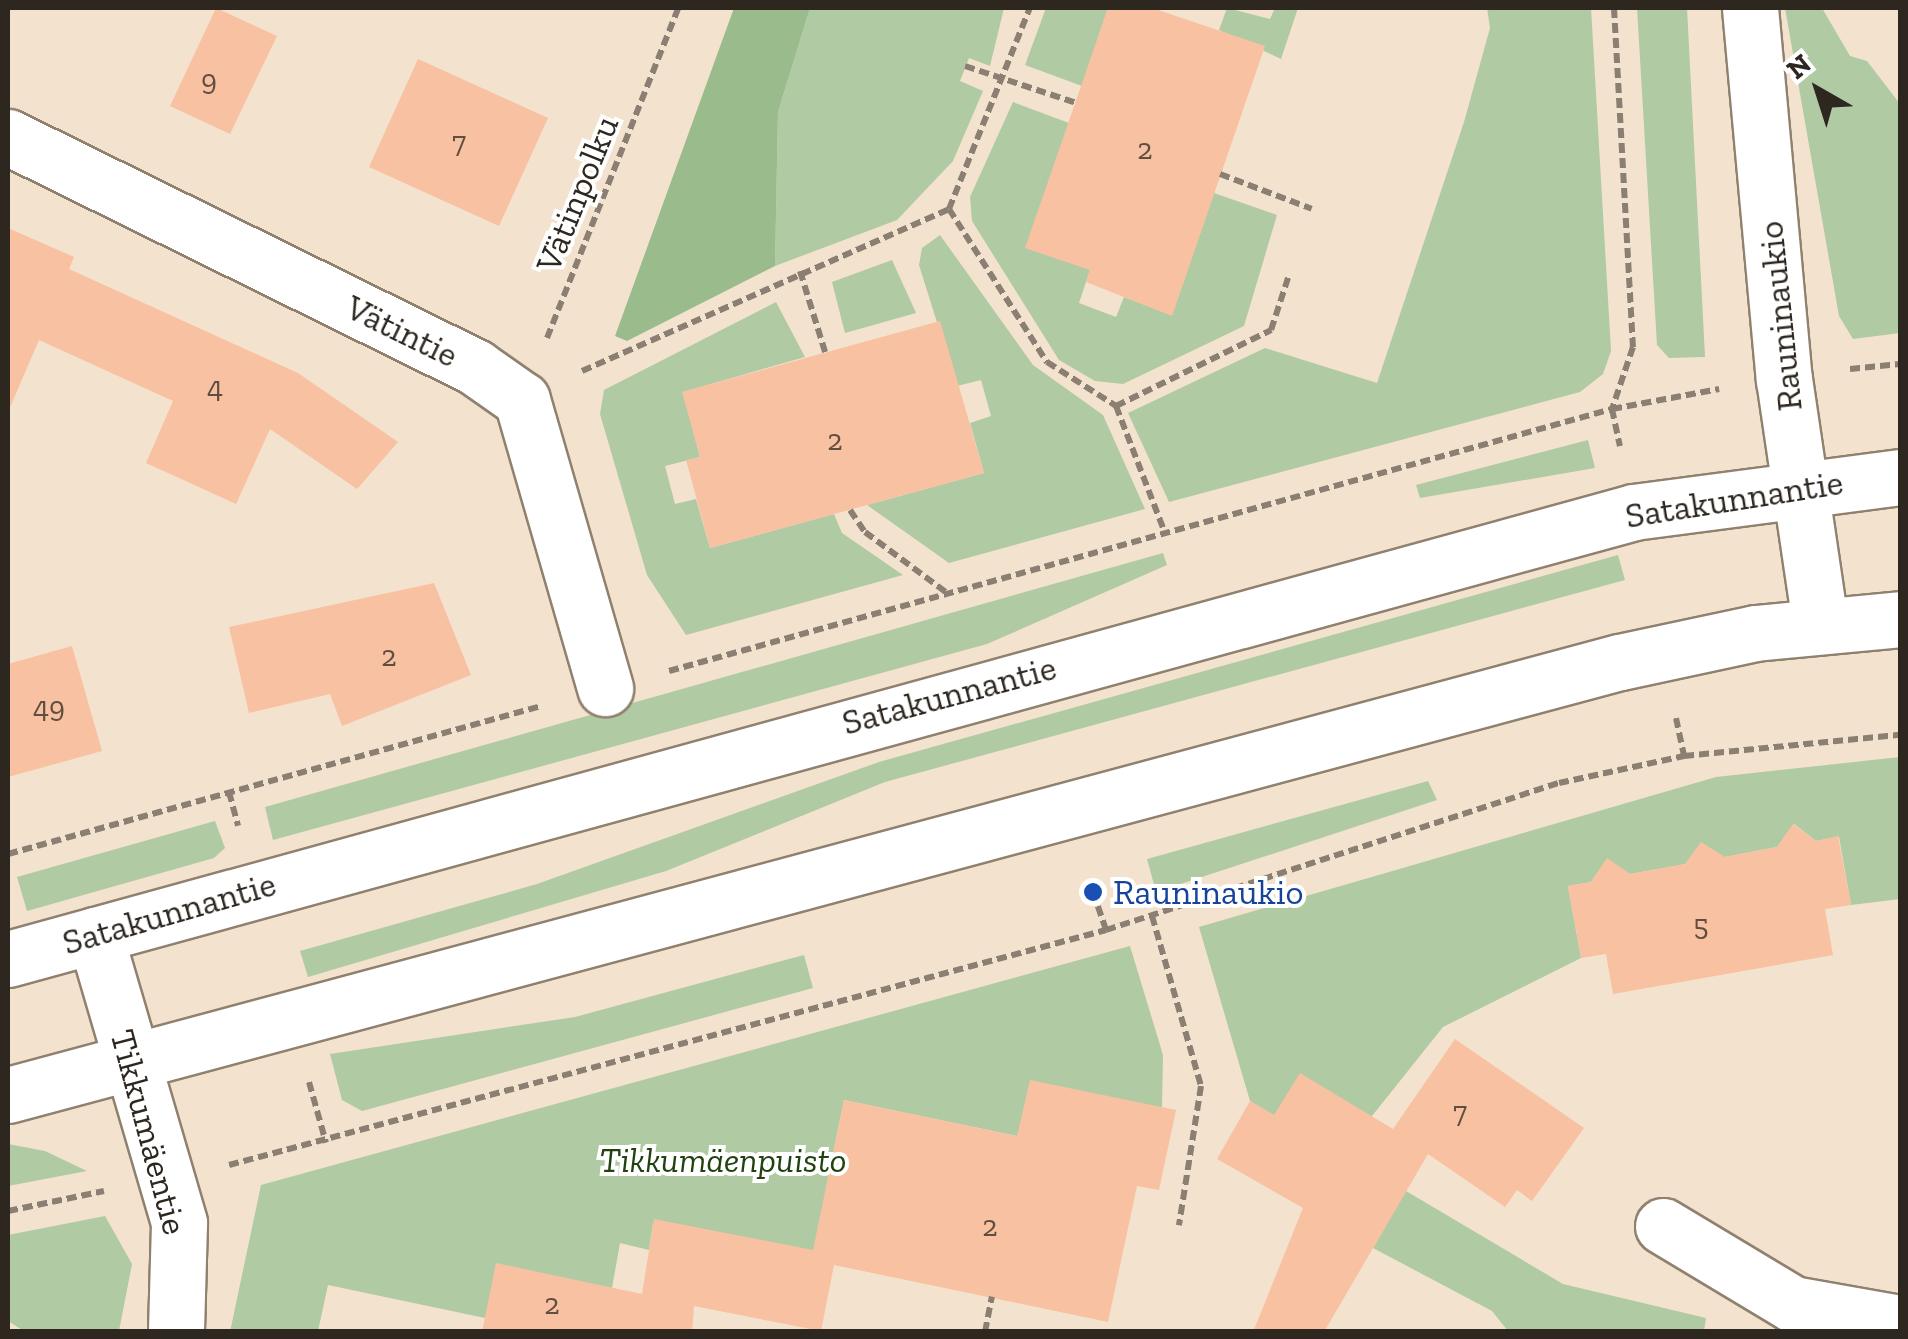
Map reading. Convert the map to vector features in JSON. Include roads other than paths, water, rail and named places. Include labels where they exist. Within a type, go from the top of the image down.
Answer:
[{"type":"main road","name":"Rauninaukio","points":[[1750,8],[1800,484],[1820,624]]},
{"type":"main road","name":"Vätintie","points":[[8,137],[476,367],[522,400],[605,688]]},
{"type":"main road","name":"Satakunnantie","points":[[8,959],[1634,512],[1800,484],[1900,477]]},
{"type":"main road","points":[[8,1096],[133,1066],[1296,747],[1662,652],[1820,624],[1900,619]]},
{"type":"main road","name":"Tikkumäentie","points":[[96,935],[179,1223],[176,1332]]},
{"type":"main road","points":[[1663,1226],[1793,1304],[1900,1323]]},
{"type":"place","name":"Rauninaukio","points":[[1093,892]]},
{"type":"park label","name":"Tikkumäenpuisto","points":[[723,1160]]}]
